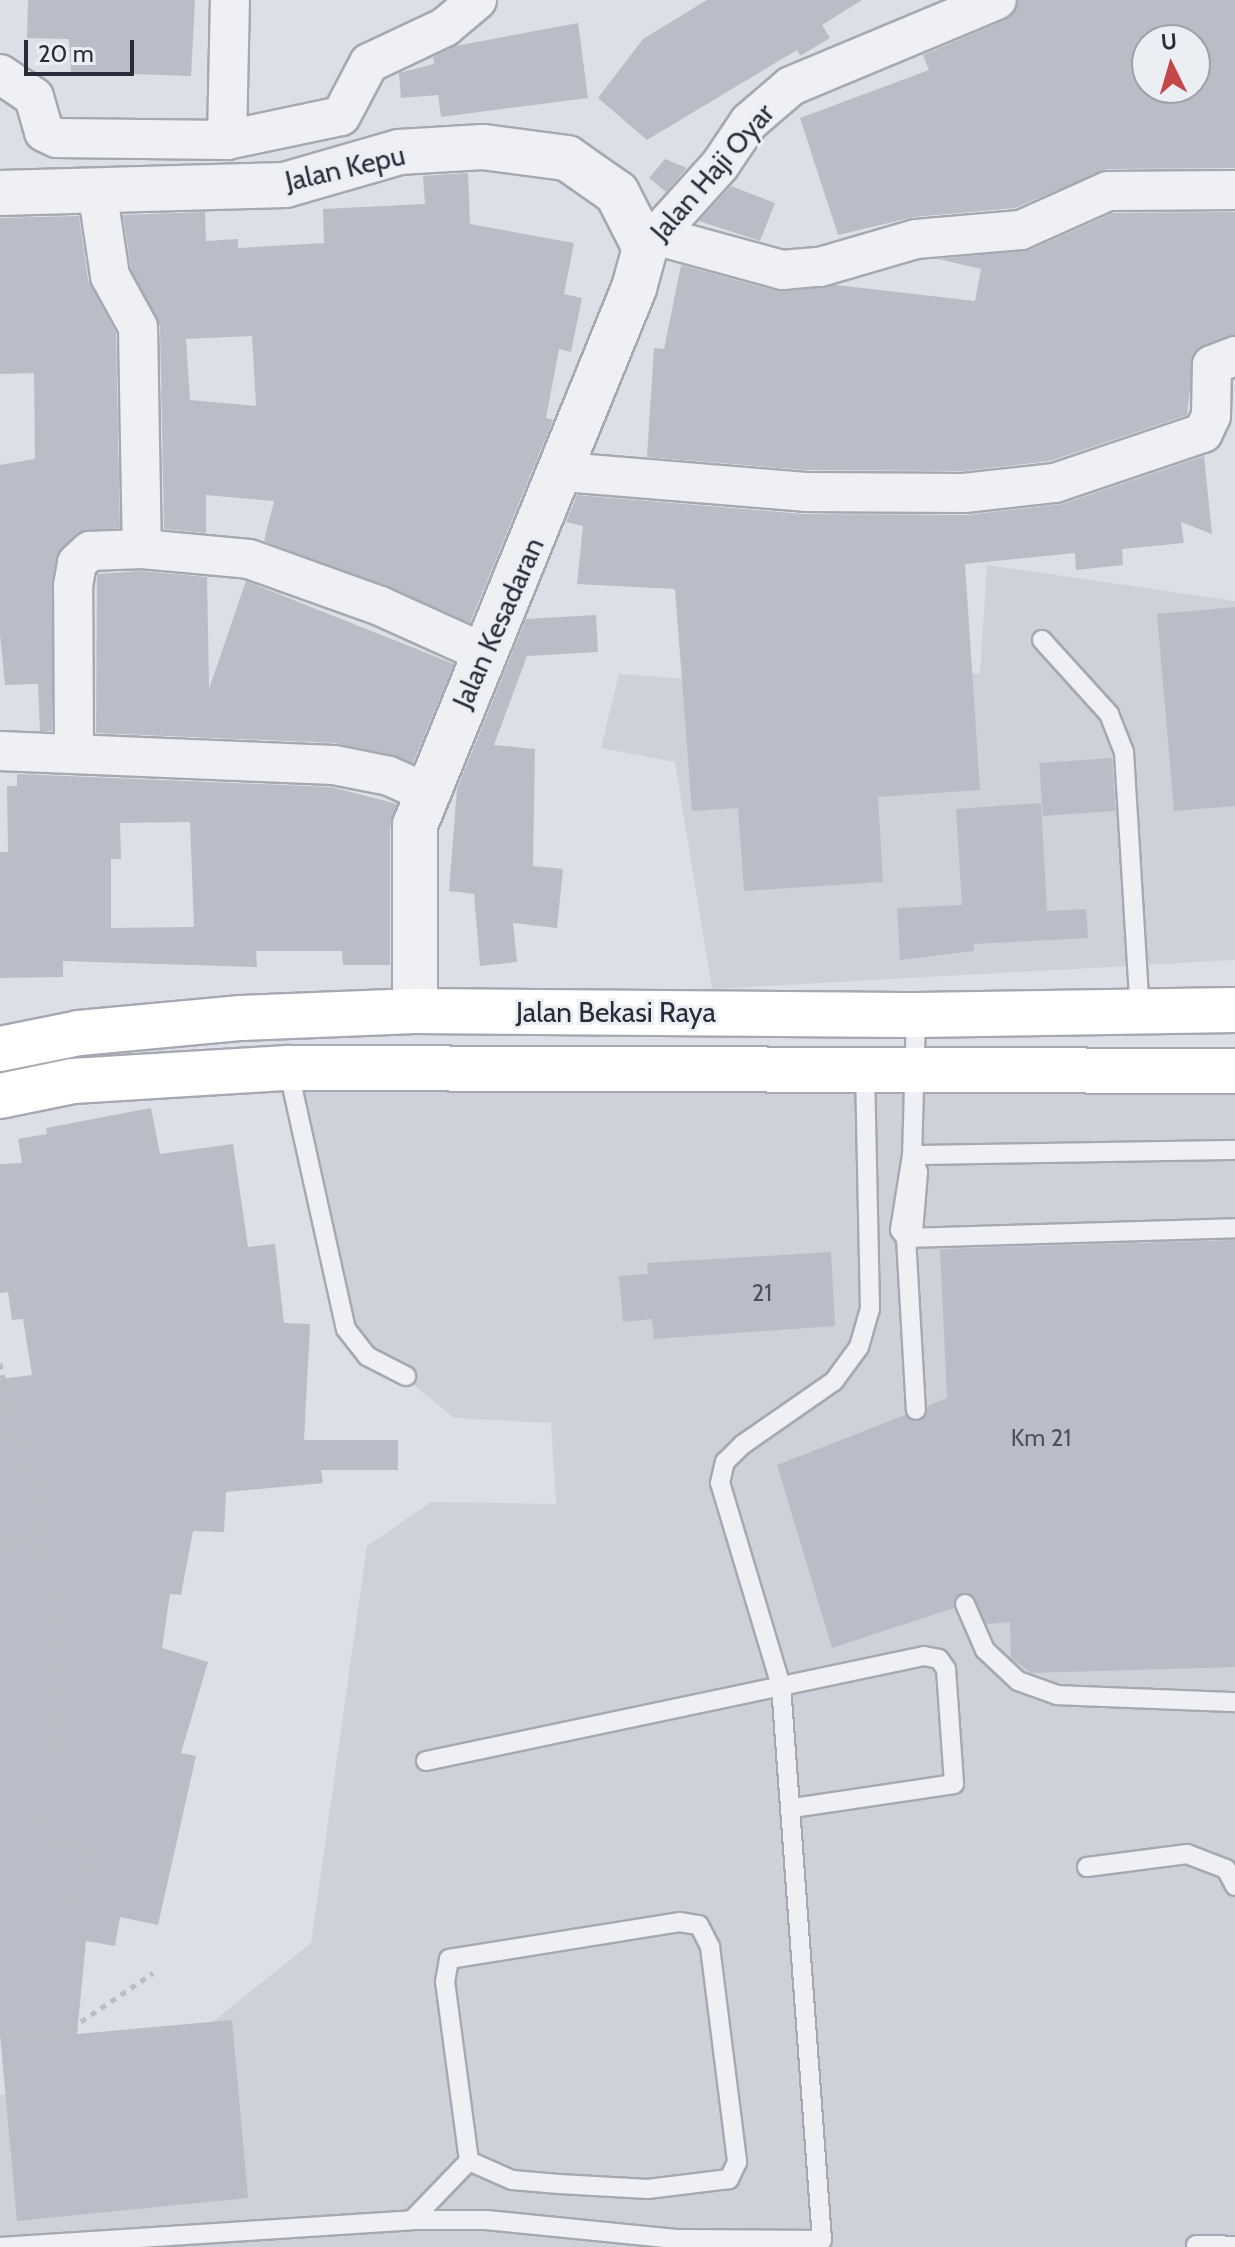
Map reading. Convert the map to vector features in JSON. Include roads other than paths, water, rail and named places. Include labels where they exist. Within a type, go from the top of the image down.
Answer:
[{"type":"highway","name":"Jalan Bekasi Raya","points":[[0,1049],[79,1033],[241,1018],[415,1011],[916,1015],[1235,1010]]},
{"type":"highway","name":"Jalan Bekasi Raya","points":[[0,1096],[73,1081],[288,1068],[1235,1071]]},
{"type":"street","points":[[227,140],[230,0]]},
{"type":"street","points":[[0,74],[34,97],[44,132],[57,138],[227,140],[341,116],[369,63],[445,27],[477,0]]},
{"type":"street","name":"Jalan Haji Oyar","points":[[651,242],[749,122],[791,86],[997,0]]},
{"type":"street","name":"Jalan Kepu","points":[[0,193],[97,189],[190,192],[285,185],[399,152],[526,148],[567,158],[617,193],[651,242]]},
{"type":"street","points":[[97,189],[110,276],[138,327],[142,549]]},
{"type":"street","points":[[651,242],[782,270],[820,267],[916,239],[1021,230],[1108,191],[1235,190]]},
{"type":"street","name":"Jalan Kesadaran","points":[[415,1011],[415,825],[425,792],[564,472],[651,242]]},
{"type":"street","points":[[564,472],[805,492],[964,493],[1055,483],[1203,433],[1211,416],[1212,365],[1235,356]]},
{"type":"street","points":[[74,751],[77,563],[90,551],[142,549],[214,553],[282,568],[484,653]]},
{"type":"street","points":[[0,751],[74,751],[334,765],[389,776],[425,792]]},
{"type":"lane","points":[[1042,640],[1109,714],[1124,752],[1140,1013]]},
{"type":"lane","points":[[916,1015],[912,1155],[900,1230],[906,1238],[916,1410]]},
{"type":"lane","points":[[288,1068],[346,1329],[367,1356],[406,1376]]},
{"type":"lane","points":[[0,2247],[93,2246],[412,2220],[486,2220],[706,2241],[822,2244],[794,1808],[781,1686],[720,1483],[725,1462],[742,1445],[834,1381],[859,1347],[870,1309],[865,1071]]},
{"type":"lane","points":[[912,1155],[1235,1150]]},
{"type":"lane","points":[[906,1238],[1235,1228]]},
{"type":"lane","points":[[965,1604],[985,1650],[1018,1681],[1057,1695],[1235,1702]]},
{"type":"lane","points":[[426,1761],[781,1686],[939,1659],[946,1669],[958,1775],[948,1788],[794,1808]]},
{"type":"lane","points":[[1087,1867],[1187,1854],[1226,1869],[1235,1886]]},
{"type":"lane","points":[[679,1922],[699,1925],[710,1947],[735,2147],[729,2179],[648,2189],[559,2184],[512,2180],[469,2161],[445,1982],[449,1959],[679,1922]]},
{"type":"lane","points":[[412,2220],[469,2161]]},
{"type":"lane","points":[[1196,2245],[1235,2246]]}]
